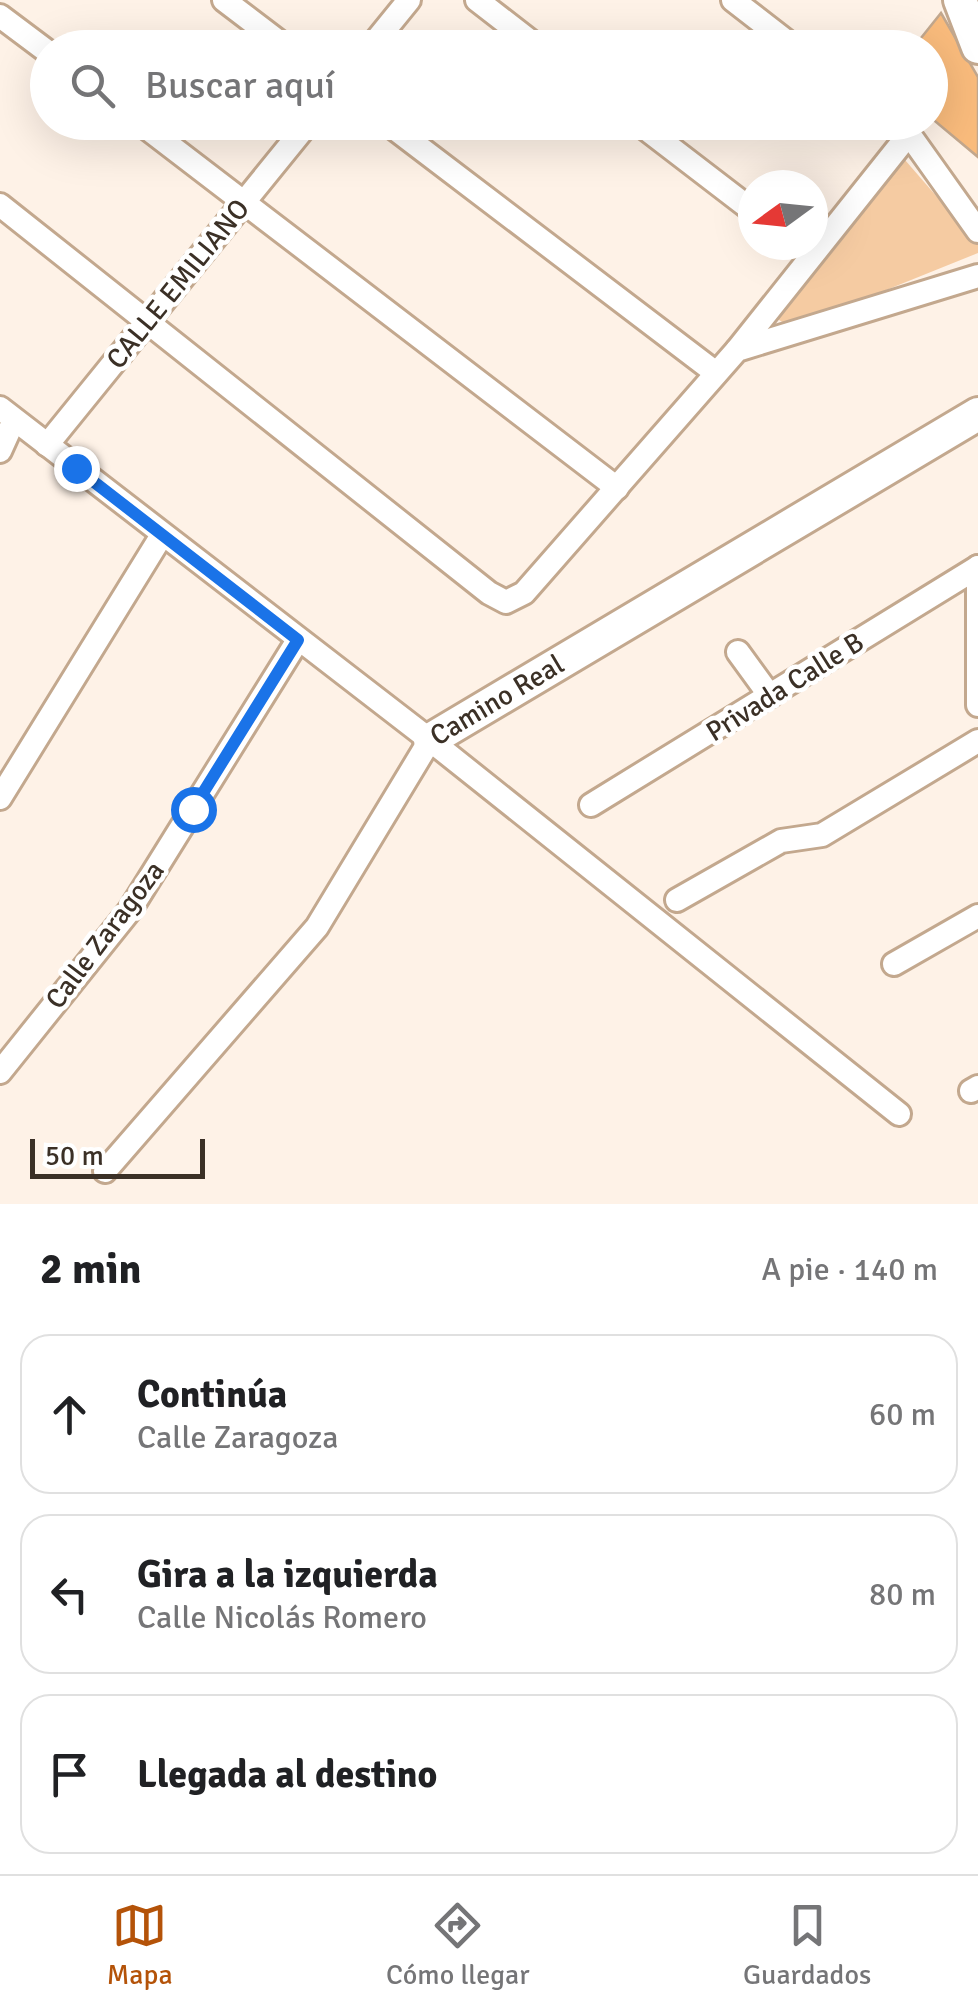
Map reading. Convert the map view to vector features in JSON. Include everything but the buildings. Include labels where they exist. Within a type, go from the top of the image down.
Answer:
[{"type":"street","points":[[224,0],[263,30]]},
{"type":"street","points":[[385,30],[409,0]]},
{"type":"street","points":[[477,0],[516,30]]},
{"type":"street","points":[[733,0],[772,30]]},
{"type":"street","points":[[960,0],[978,47]]},
{"type":"street","points":[[0,16],[30,38]]},
{"type":"street","points":[[163,140],[616,488]]},
{"type":"street","name":"CALLE EMILIANO","points":[[47,445],[294,140]]},
{"type":"street","points":[[410,140],[716,374]]},
{"type":"street","points":[[660,140],[738,199]]},
{"type":"street","points":[[828,222],[893,140]]},
{"type":"street","points":[[911,140],[978,231]]},
{"type":"street","points":[[0,205],[489,593],[506,602],[524,593],[737,350],[799,260]]},
{"type":"street","points":[[737,350],[978,276]]},
{"type":"street","points":[[0,451],[7,414],[430,740],[899,1114]]},
{"type":"street","name":"Camino Real","points":[[105,1172],[316,926],[430,740],[978,414]]},
{"type":"street","points":[[0,798],[162,534]]},
{"type":"street","points":[[977,691],[978,567]]},
{"type":"street","name":"Privada Calle B","points":[[591,805],[978,567]]},
{"type":"street","name":"Calle Zaragoza","points":[[0,1072],[130,910],[298,640]]},
{"type":"street","points":[[738,652],[770,696]]},
{"type":"street","points":[[677,900],[781,841],[822,835],[978,741]]},
{"type":"street","points":[[894,964],[978,916]]},
{"type":"shaded area","points":[[905,160],[978,244],[978,253],[792,328],[771,315],[819,260],[828,260],[828,249]]},
{"type":"route","points":[[76,468],[298,640],[193,809]]}]
